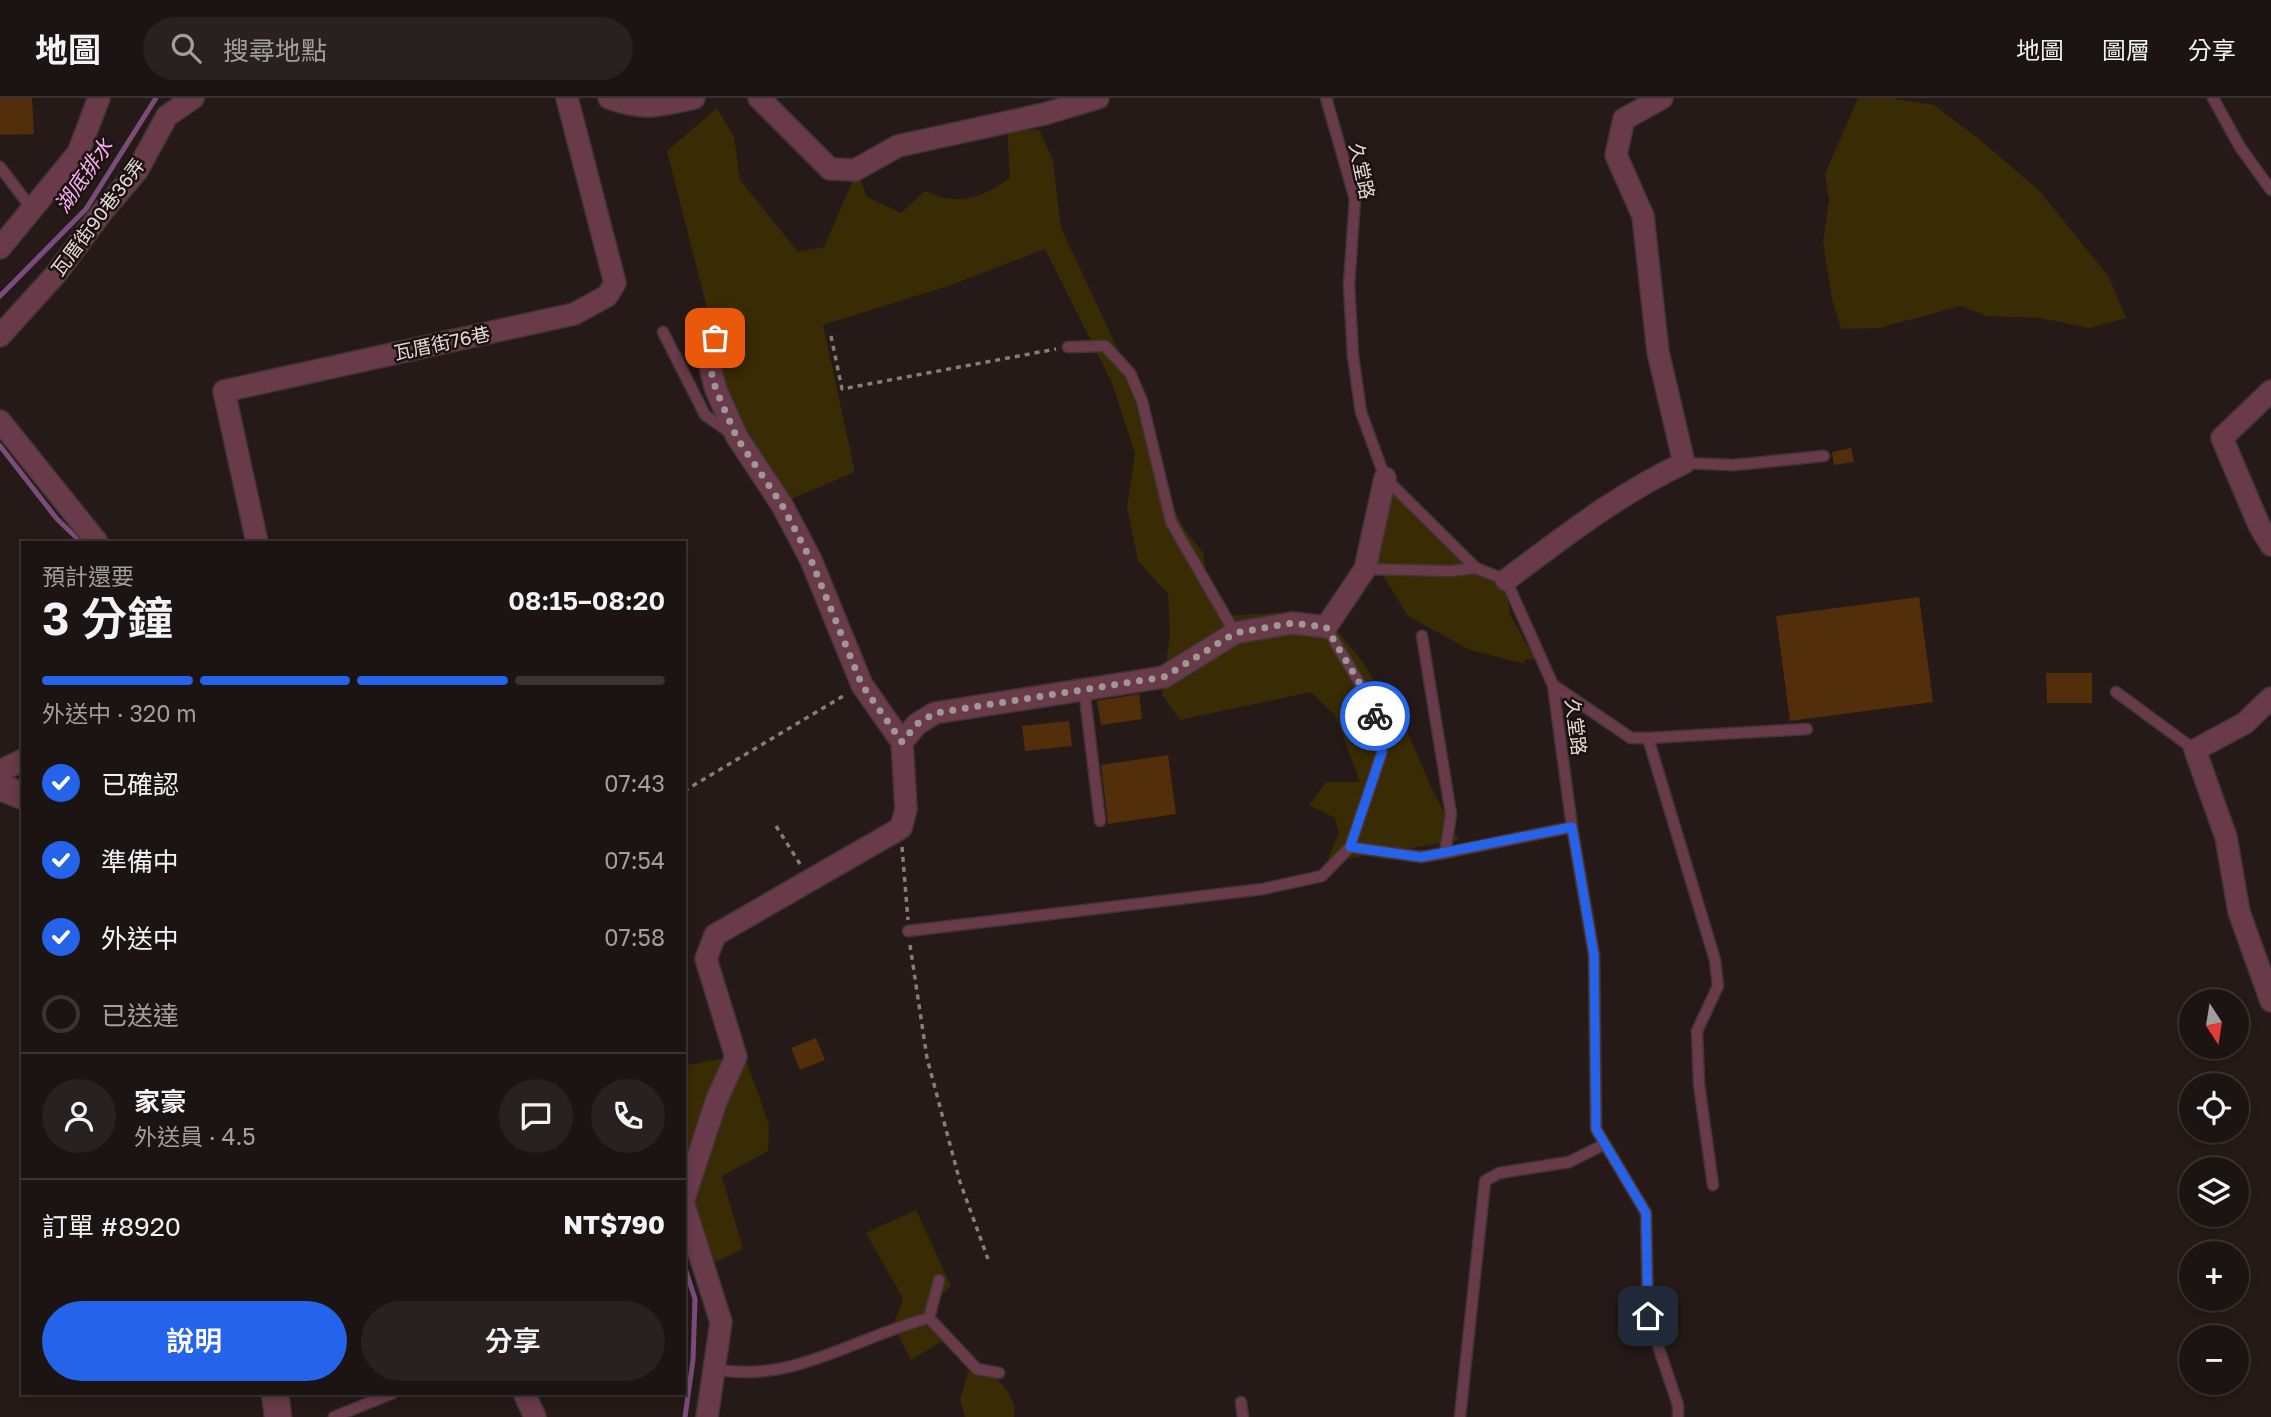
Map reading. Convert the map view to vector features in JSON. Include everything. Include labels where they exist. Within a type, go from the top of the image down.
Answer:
[{"type":"street","points":[[0,248],[78,153],[99,98]]},
{"type":"street","name":"瓦厝街90巷36弄","points":[[0,336],[56,274],[137,171],[167,116],[193,98]]},
{"type":"street","name":"瓦厝街76巷","points":[[257,541],[224,391],[574,314],[607,296],[615,283],[567,98]]},
{"type":"street","points":[[609,98],[632,107],[650,108],[694,98]]},
{"type":"street","points":[[759,98],[830,169],[855,170],[898,146],[1043,106],[1098,98]]},
{"type":"street","points":[[1506,580],[1601,509],[1643,482],[1684,463],[1658,352],[1643,216],[1616,155],[1623,119],[1662,98]]},
{"type":"street","points":[[686,1193],[717,1099],[736,1057],[706,959],[715,934],[901,828],[906,808],[902,742],[862,685],[811,560],[782,505],[737,438],[716,390],[708,359],[717,333]]},
{"type":"street","points":[[2271,391],[2222,438],[2259,525],[2271,545]]},
{"type":"street","points":[[0,421],[96,541]]},
{"type":"street","points":[[902,742],[917,724],[935,713],[1164,677],[1235,633],[1292,623],[1326,627],[1365,569],[1385,478]]},
{"type":"street","points":[[2271,698],[2245,723],[2195,750],[2226,837],[2239,912],[2271,1001]]},
{"type":"street","points":[[0,771],[21,761]]},
{"type":"street","points":[[0,787],[21,795]]},
{"type":"street","points":[[686,1211],[722,1322],[708,1417]]},
{"type":"street","points":[[275,1395],[278,1417]]},
{"type":"street","points":[[525,1395],[535,1417]]},
{"type":"lane","name":"久堂路","points":[[1326,98],[1355,199],[1349,285],[1353,356],[1361,411],[1385,478],[1476,568],[1506,580],[1553,685],[1572,827],[1594,955],[1596,1129],[1646,1213],[1648,1316],[1678,1405],[1678,1417]]},
{"type":"lane","points":[[2213,98],[2240,147],[2271,190]]},
{"type":"lane","points":[[0,167],[32,209]]},
{"type":"lane","points":[[663,332],[705,415],[737,438]]},
{"type":"lane","points":[[1068,347],[1105,346],[1130,373],[1142,401],[1171,522],[1235,633]]},
{"type":"lane","points":[[1684,463],[1734,465],[1824,456]]},
{"type":"lane","points":[[1365,569],[1451,571],[1476,568]]},
{"type":"lane","points":[[908,931],[1263,889],[1322,876],[1350,847],[1382,752],[1372,704],[1326,627]]},
{"type":"lane","points":[[1422,636],[1451,814],[1445,853]]},
{"type":"lane","points":[[1553,685],[1631,738],[1807,729]]},
{"type":"lane","points":[[1084,688],[1100,821]]},
{"type":"lane","points":[[2116,692],[2195,750]]},
{"type":"lane","points":[[1648,738],[1715,960],[1718,986],[1696,1031],[1699,1084],[1713,1185]]},
{"type":"lane","points":[[1350,847],[1421,857],[1572,827]]},
{"type":"lane","points":[[1460,1417],[1485,1181],[1499,1173],[1569,1162],[1605,1144]]},
{"type":"lane","points":[[929,1318],[939,1280]]},
{"type":"lane","points":[[715,1368],[736,1373],[793,1368],[896,1326],[929,1318]]},
{"type":"lane","points":[[929,1318],[977,1369],[999,1373]]},
{"type":"lane","points":[[334,1417],[388,1395]]},
{"type":"lane","points":[[1241,1402],[1243,1417]]},
{"type":"path","points":[[831,336],[842,389],[1068,347]]},
{"type":"path","points":[[686,790],[862,685]]},
{"type":"path","points":[[776,826],[810,881]]},
{"type":"path","points":[[901,828],[908,931],[927,1058],[960,1182],[988,1259]]},
{"type":"shaded area","points":[[1858,98],[1891,98],[1934,105],[1975,136],[2038,189],[2109,277],[2126,318],[2090,328],[2040,318],[1986,316],[1961,306],[1879,328],[1841,329],[1832,299],[1823,242],[1829,200],[1825,174]]},
{"type":"shaded area","points":[[717,108],[734,137],[740,180],[798,252],[824,247],[857,171],[867,197],[901,213],[925,191],[948,199],[969,198],[989,191],[1010,178],[1007,128],[1039,130],[1053,160],[1061,228],[1146,409],[1173,506],[1184,529],[1203,553],[1207,581],[1228,616],[1289,612],[1325,616],[1362,661],[1407,731],[1431,787],[1459,840],[1347,859],[1327,876],[1329,855],[1339,833],[1335,818],[1309,805],[1326,782],[1360,782],[1335,715],[1311,692],[1180,720],[1162,695],[1170,634],[1168,594],[1138,561],[1127,508],[1135,453],[1112,383],[1045,249],[951,285],[823,325],[855,472],[784,502],[742,446],[667,151]]},
{"type":"shaded area","points":[[1384,487],[1475,568],[1506,580],[1510,614],[1535,659],[1524,660],[1525,664],[1470,650],[1408,616],[1365,547]]},
{"type":"shaded area","points":[[744,1054],[769,1125],[768,1151],[722,1176],[743,1249],[695,1271],[686,1238],[686,1062],[688,1065]]},
{"type":"shaded area","points":[[916,1210],[951,1286],[929,1307],[949,1337],[911,1360],[893,1325],[903,1299],[866,1233]]},
{"type":"shaded area","points":[[983,1369],[1006,1389],[1013,1402],[1014,1417],[965,1417],[960,1400],[968,1372]]},
{"type":"building","points":[[0,98],[32,98],[34,134],[0,135]]},
{"type":"building","points":[[1851,448],[1854,462],[1834,465],[1832,452]]},
{"type":"building","points":[[1919,597],[1933,702],[1790,721],[1776,616]]},
{"type":"building","points":[[2046,673],[2092,673],[2092,703],[2047,703]]},
{"type":"building","points":[[1139,694],[1142,719],[1101,725],[1097,701]]},
{"type":"building","points":[[1069,721],[1072,746],[1025,751],[1022,726]]},
{"type":"building","points":[[1168,755],[1176,814],[1108,824],[1101,765]]},
{"type":"building","points":[[816,1038],[825,1060],[800,1070],[791,1048]]},
{"type":"waterway","name":"湖底排水","points":[[0,296],[86,209],[156,98]]},
{"type":"waterway","name":"湖底排水","points":[[0,446],[57,519],[80,541]]},
{"type":"waterway","name":"湖底排水","points":[[685,1417],[693,1360],[695,1299],[686,1271]]},
{"type":"way so far","points":[[715,338],[708,359],[716,390],[737,438],[782,505],[811,560],[862,685],[902,742],[917,724],[935,713],[1006,699],[1164,677],[1235,633],[1292,623],[1326,627],[1372,704],[1375,716]]},
{"type":"route","points":[[1375,716],[1382,752],[1350,847],[1421,857],[1572,827],[1594,955],[1596,1129],[1646,1213],[1648,1316]]}]
